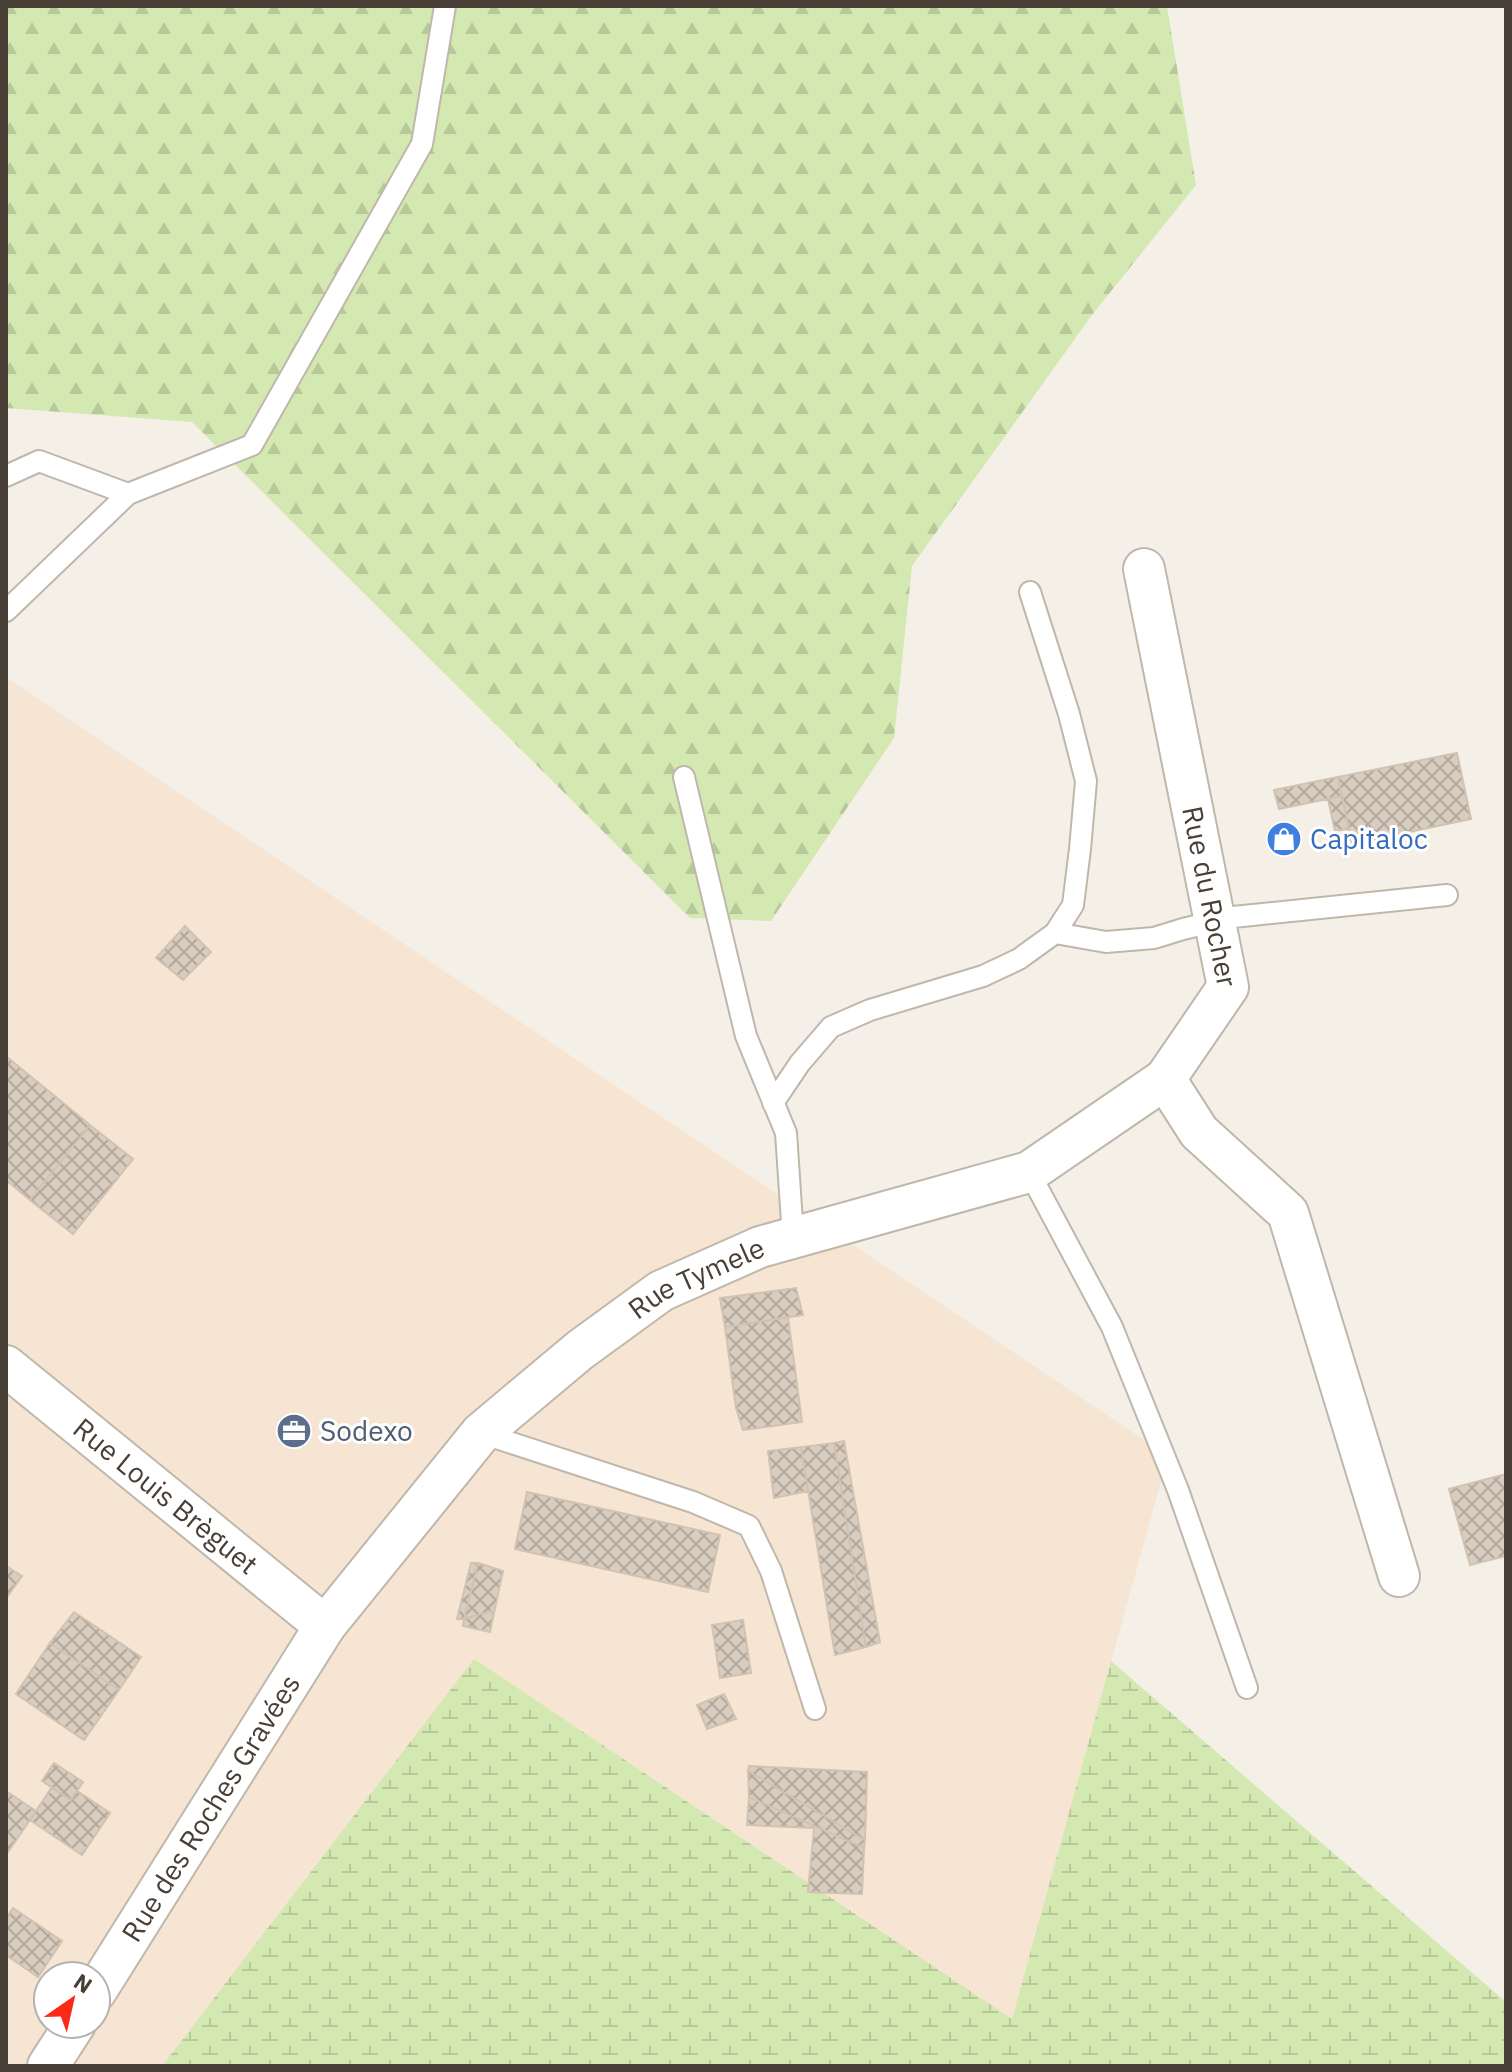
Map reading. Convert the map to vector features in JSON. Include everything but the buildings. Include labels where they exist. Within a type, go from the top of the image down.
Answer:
[{"type":"street","name":"Rue du Rocher","points":[[1144,569],[1228,987],[1165,1079]]},
{"type":"street","name":"Rue Tymele","points":[[325,1626],[481,1433],[580,1350],[661,1291],[760,1247],[1029,1172],[1165,1079]]},
{"type":"street","points":[[1165,1079],[1199,1132],[1288,1213],[1399,1576]]},
{"type":"street","name":"Rue Louis Brèguet","points":[[6,1366],[325,1626]]},
{"type":"street","name":"Rue des Roches Gravées","points":[[112,1965],[325,1626]]},
{"type":"street","points":[[48,2066],[65,2040]]},
{"type":"lane","points":[[6,611],[128,494],[252,445],[422,144],[445,6]]},
{"type":"lane","points":[[6,476],[39,461],[128,494]]},
{"type":"lane","points":[[773,1103],[800,1063],[831,1027],[870,1010],[983,976],[1019,959],[1055,933],[1073,905],[1086,781],[1069,714],[1030,592]]},
{"type":"lane","points":[[684,777],[746,1036],[786,1133],[793,1237]]},
{"type":"lane","points":[[1055,933],[1106,942],[1154,938],[1233,917],[1447,895]]},
{"type":"lane","points":[[1029,1172],[1112,1327],[1178,1490],[1247,1688]]},
{"type":"lane","points":[[481,1433],[693,1502],[749,1526],[771,1571],[815,1709]]},
{"type":"shaded area","points":[[6,677],[1168,1456],[1012,2020],[474,1660],[162,2066],[6,2066]]},
{"type":"green space","points":[[6,6],[1167,6],[1196,185],[1092,315],[912,566],[894,738],[771,921],[690,918],[192,422],[6,408]]},
{"type":"green space","points":[[474,1659],[1012,2019],[1111,1661],[1506,2002],[1506,2066],[162,2066]]},
{"type":"place","name":"Capitaloc","points":[[1284,839]]},
{"type":"place","name":"Sodexo","points":[[294,1431]]}]
